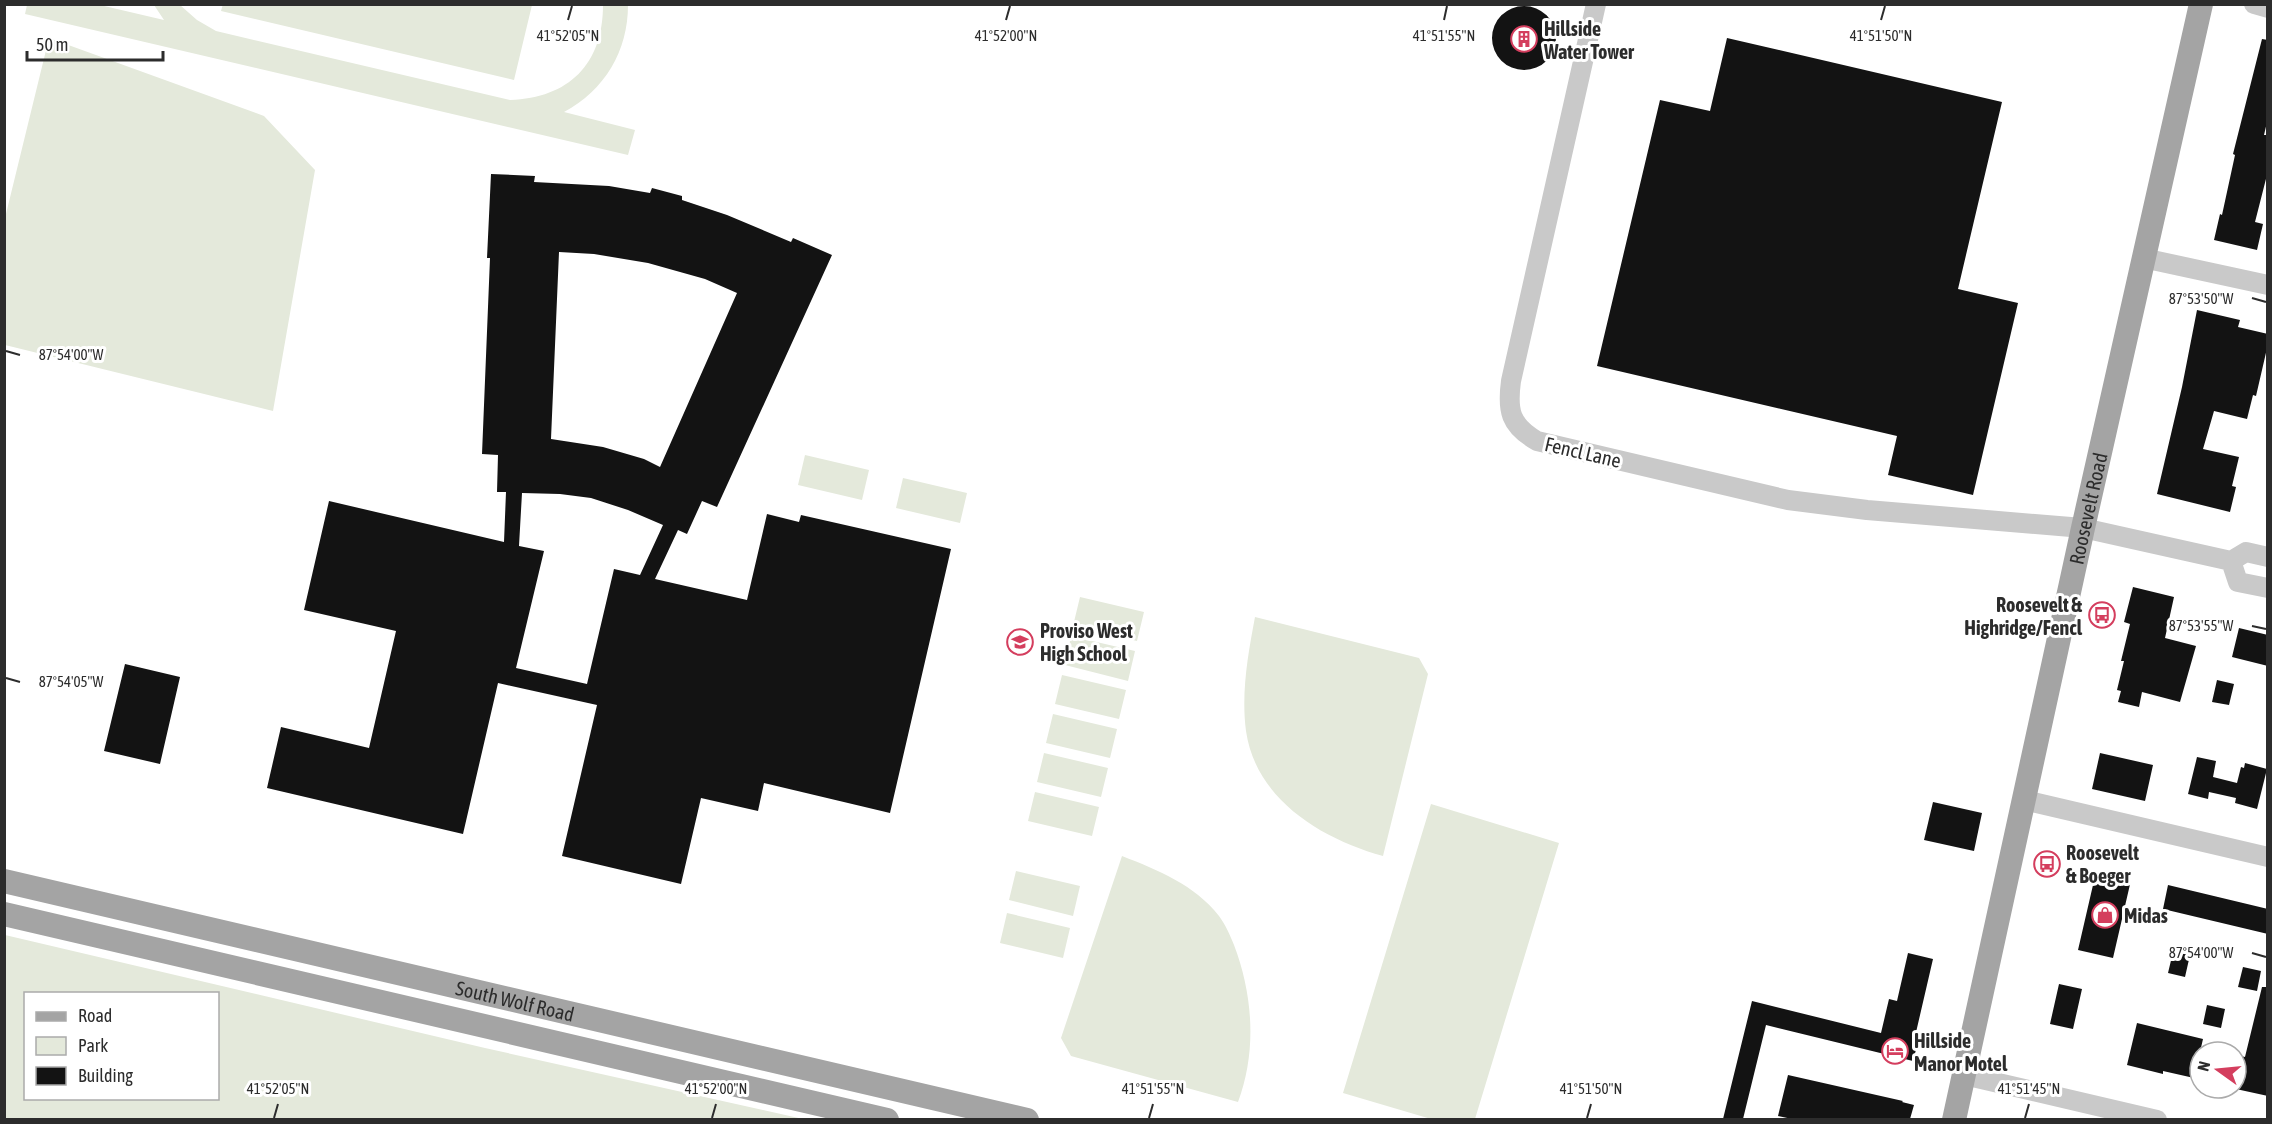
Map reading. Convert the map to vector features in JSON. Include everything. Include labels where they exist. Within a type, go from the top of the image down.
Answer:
[{"type":"main road","name":"Roosevelt Road","points":[[1954,1119],[2200,4]]},
{"type":"main road","name":"South Wolf Road","points":[[4,881],[1027,1119]]},
{"type":"main road","name":"South Wolf Road","points":[[4,914],[887,1119]]},
{"type":"street","name":"Fencl Lane","points":[[1596,4],[1511,381],[1510,412],[1515,424],[1523,433],[1536,441],[1788,500],[1867,510],[2083,528],[2231,561]]},
{"type":"street","points":[[2254,4],[2268,8]]},
{"type":"street","points":[[2144,258],[2268,285]]},
{"type":"street","points":[[2268,556],[2246,552],[2231,561],[2238,582],[2268,588]]},
{"type":"street","points":[[2024,800],[2268,857]]},
{"type":"street","points":[[1964,1075],[2157,1119]]},
{"type":"green space","points":[[223,4],[532,5],[514,80],[221,11]]},
{"type":"green space","points":[[27,5],[100,5],[164,20],[154,5],[180,5],[197,20],[216,31],[510,100],[549,93],[565,85],[579,74],[597,44],[603,5],[628,5],[624,38],[611,68],[591,92],[564,112],[635,130],[628,155],[25,14]]},
{"type":"green space","points":[[49,38],[264,116],[315,170],[273,411],[5,345],[5,218]]},
{"type":"green space","points":[[805,455],[869,470],[862,500],[798,485]]},
{"type":"green space","points":[[903,478],[967,493],[960,523],[896,508]]},
{"type":"green space","points":[[1080,597],[1144,612],[1137,641],[1073,626]]},
{"type":"green space","points":[[1255,617],[1419,658],[1428,674],[1383,856],[1360,849],[1315,827],[1295,813],[1263,777],[1252,755],[1246,731],[1244,702]]},
{"type":"green space","points":[[1071,636],[1135,651],[1128,681],[1065,665]]},
{"type":"green space","points":[[1062,675],[1126,690],[1119,719],[1055,704]]},
{"type":"green space","points":[[1053,714],[1117,729],[1110,758],[1046,743]]},
{"type":"green space","points":[[1044,753],[1108,768],[1101,797],[1037,782]]},
{"type":"green space","points":[[1035,792],[1099,807],[1092,836],[1028,821]]},
{"type":"green space","points":[[1431,804],[1559,843],[1475,1119],[1431,1119],[1343,1093]]},
{"type":"green space","points":[[1122,856],[1162,873],[1187,887],[1209,905],[1221,919],[1229,934],[1240,964],[1249,1003],[1248,1063],[1238,1102],[1071,1056],[1061,1038]]},
{"type":"green space","points":[[1016,871],[1080,886],[1073,916],[1009,900]]},
{"type":"green space","points":[[1007,913],[1070,928],[1063,958],[1000,943]]},
{"type":"green space","points":[[5,935],[485,1048],[803,1119],[5,1119]]},
{"type":"building","name":"Hillside Water Tower","points":[[1524,6],[1542,12],[1550,20],[1556,38],[1550,56],[1542,64],[1524,70],[1506,64],[1498,56],[1492,38],[1498,20],[1506,12]]},
{"type":"building","points":[[1727,38],[2002,102],[1958,289],[2018,303],[1973,495],[1888,475],[1897,436],[1597,366],[1660,100],[1710,111]]},
{"type":"building","points":[[2262,39],[2268,40],[2268,118],[2264,135],[2268,135],[2268,171],[2255,222],[2263,224],[2257,250],[2214,240],[2220,214],[2222,215],[2235,155],[2233,154]]},
{"type":"building","points":[[491,174],[535,176],[534,182],[609,186],[650,193],[652,188],[682,196],[682,200],[727,215],[791,242],[793,238],[832,255],[717,507],[702,501],[687,534],[678,530],[655,579],[747,600],[767,514],[799,522],[801,515],[951,549],[890,813],[764,783],[758,811],[701,798],[681,884],[562,856],[597,705],[498,683],[463,834],[267,788],[281,727],[369,748],[396,631],[304,610],[329,501],[504,542],[506,492],[497,492],[498,455],[482,454],[490,258],[487,258]],"holes":[[[559,252],[594,254],[648,263],[705,279],[737,293],[660,467],[644,459],[603,447],[551,439]],[[522,493],[591,498],[663,525],[640,575],[614,569],[587,684],[516,668],[544,551],[519,546]]]},
{"type":"building","points":[[2197,310],[2240,320],[2238,327],[2268,334],[2268,344],[2256,396],[2253,395],[2247,419],[2214,411],[2203,449],[2239,457],[2232,486],[2236,487],[2230,512],[2157,494]]},
{"type":"building","points":[[2133,587],[2174,597],[2165,638],[2196,646],[2180,702],[2142,692],[2139,707],[2118,702],[2121,691],[2117,690],[2124,661],[2121,661],[2130,624],[2124,622]]},
{"type":"building","points":[[2239,628],[2268,635],[2268,666],[2232,657]]},
{"type":"building","points":[[125,664],[180,677],[160,764],[104,751]]},
{"type":"building","points":[[2217,680],[2234,684],[2229,705],[2212,702]]},
{"type":"building","points":[[2100,753],[2153,765],[2145,801],[2092,789]]},
{"type":"building","points":[[2197,757],[2216,761],[2213,777],[2237,783],[2241,767],[2244,768],[2245,763],[2267,769],[2257,809],[2235,803],[2236,798],[2209,792],[2208,799],[2188,794]]},
{"type":"building","points":[[1933,802],[1982,813],[1974,851],[1924,840]]},
{"type":"building","name":"Midas","points":[[2096,872],[2131,880],[2113,958],[2078,950]]},
{"type":"building","points":[[2168,885],[2268,909],[2268,934],[2163,909]]},
{"type":"building","points":[[2173,952],[2190,955],[2185,977],[2168,973]]},
{"type":"building","name":"Hillside Manor Motel","points":[[1908,953],[1933,959],[1914,1041],[1918,1042],[1913,1061],[1766,1025],[1743,1119],[1723,1119],[1752,1001],[1881,1033],[1889,999],[1897,1001]]},
{"type":"building","points":[[2243,967],[2261,971],[2257,991],[2238,987]]},
{"type":"building","points":[[2059,984],[2082,989],[2073,1029],[2050,1024]]},
{"type":"building","points":[[2262,987],[2268,987],[2268,1096],[2248,1092],[2248,1045]]},
{"type":"building","points":[[2207,1005],[2225,1009],[2221,1028],[2203,1024]]},
{"type":"building","points":[[2137,1023],[2203,1039],[2188,1040],[2188,1077],[2163,1071],[2163,1074],[2127,1065]]},
{"type":"building","name":"Hillside Manor Motel","points":[[1788,1075],[1903,1101],[1914,1105],[1910,1119],[1792,1119],[1778,1116]]},
{"type":"place","name":"Hillside Water Tower","points":[[1524,39]]},
{"type":"place","name":"Roosevelt & Highridge/Fencl","points":[[2102,615]]},
{"type":"place","name":"Proviso West High School","points":[[1020,642]]},
{"type":"place","name":"Roosevelt & Boeger","points":[[2047,864]]},
{"type":"place","name":"Midas","points":[[2105,915]]},
{"type":"place","name":"Hillside Manor Motel","points":[[1895,1051]]}]
